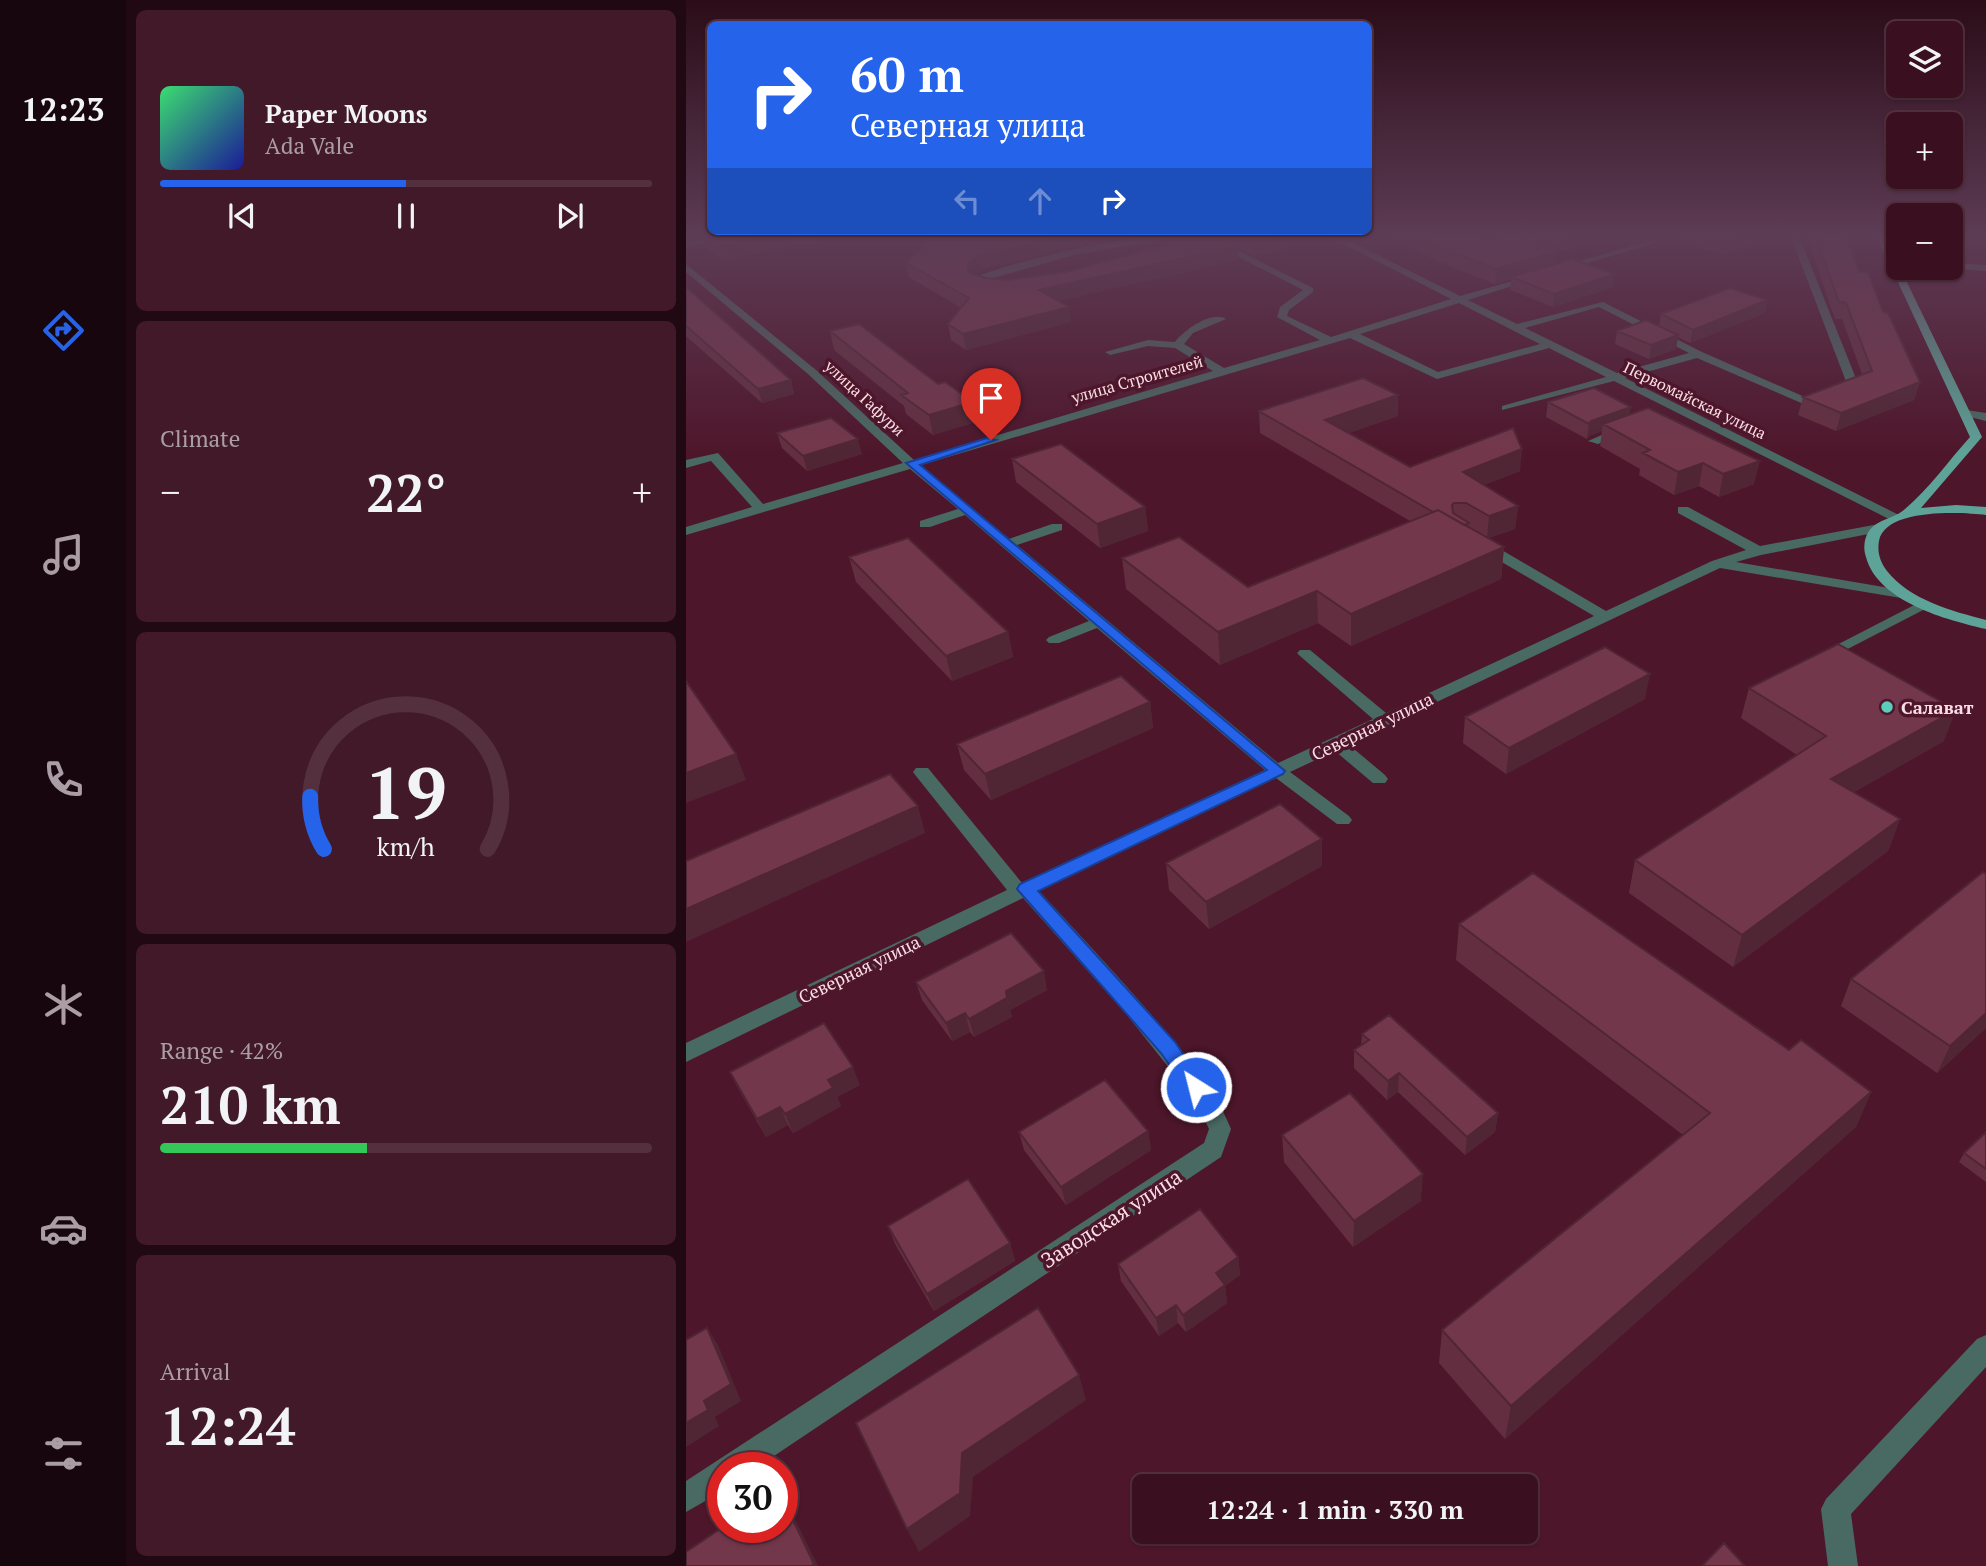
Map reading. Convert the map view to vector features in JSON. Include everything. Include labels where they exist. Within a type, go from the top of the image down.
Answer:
[{"type":"main road","points":[[1917,308],[1976,437],[1986,446]]},
{"type":"main road","points":[[1976,437],[1902,515],[1880,528],[1871,542],[1872,559],[1885,578],[1907,595],[1945,614],[1986,625]]},
{"type":"main road","points":[[1902,515],[1938,509],[1986,511]]},
{"type":"street","name":"улица Гафури","points":[[735,308],[812,372],[912,463],[1278,771],[1343,820]]},
{"type":"street","points":[[1285,308],[1282,317],[1329,340]]},
{"type":"street","name":"улица Строителей","points":[[686,531],[1432,308]]},
{"type":"street","name":"Первомайская улица","points":[[1473,308],[1679,410],[1902,515]]},
{"type":"street","points":[[1514,328],[1585,308]]},
{"type":"street","points":[[1608,308],[1698,354],[1806,402],[1853,386],[1823,308]]},
{"type":"street","points":[[1178,345],[1189,331],[1221,319]]},
{"type":"street","points":[[1351,334],[1437,376],[1548,345]]},
{"type":"street","points":[[1110,352],[1148,343],[1178,345],[1222,372]]},
{"type":"street","points":[[1506,408],[1698,354]]},
{"type":"street","points":[[1666,414],[1679,410]]},
{"type":"street","points":[[1966,413],[1986,417]]},
{"type":"street","points":[[1594,441],[1641,423]]},
{"type":"street","points":[[686,464],[714,456],[760,509]]},
{"type":"street","points":[[925,524],[968,510]]},
{"type":"street","points":[[1682,510],[1758,551]]},
{"type":"street","points":[[1009,543],[1057,527]]},
{"type":"street","name":"Северная улица","points":[[686,1053],[1023,890],[1717,564],[1758,551],[1880,528]]},
{"type":"street","points":[[1469,537],[1604,616]]},
{"type":"street","points":[[1717,564],[1907,595]]},
{"type":"street","points":[[1832,652],[1924,604]]},
{"type":"street","points":[[1054,640],[1101,621]]},
{"type":"street","points":[[1305,653],[1384,720]]},
{"type":"street","points":[[1336,743],[1379,779]]},
{"type":"street","name":"Заводская улица","points":[[755,1452],[1213,1150],[1220,1130],[1211,1107],[1168,1048],[1023,890],[922,772]]},
{"type":"street","points":[[1843,1566],[1836,1509],[1986,1348]]},
{"type":"street","points":[[686,1498],[707,1484]]},
{"type":"building","points":[[686,308],[710,308],[791,380],[758,389],[686,326]]},
{"type":"building","points":[[961,308],[1065,308],[963,334],[948,324]]},
{"type":"building","points":[[1677,308],[1747,308],[1693,330],[1661,314]]},
{"type":"building","points":[[1848,308],[1882,308],[1883,312],[1888,313],[1920,382],[1841,413],[1803,397],[1872,371]]},
{"type":"building","points":[[1646,320],[1678,335],[1651,345],[1617,331]]},
{"type":"building","points":[[859,324],[938,384],[945,382],[973,402],[929,415],[901,395],[908,393],[830,331]]},
{"type":"building","points":[[1363,378],[1398,395],[1325,420],[1410,467],[1513,428],[1522,449],[1463,472],[1518,506],[1489,516],[1466,503],[1454,503],[1453,513],[1469,523],[1464,525],[1438,510],[1433,512],[1259,411]]},
{"type":"building","points":[[1594,388],[1631,407],[1589,424],[1548,402]]},
{"type":"building","points":[[1648,408],[1760,461],[1723,474],[1703,463],[1678,472],[1643,453],[1650,450],[1603,424]]},
{"type":"building","points":[[831,418],[858,439],[803,456],[777,433]]},
{"type":"building","points":[[1061,444],[1145,507],[1097,524],[1012,459]]},
{"type":"building","points":[[1438,510],[1504,547],[1351,614],[1317,591],[1218,632],[1122,558],[1179,537],[1248,587]]},
{"type":"building","points":[[908,538],[1008,632],[946,656],[849,557]]},
{"type":"building","points":[[1838,644],[1956,710],[1831,779],[1900,819],[1742,935],[1635,860],[1826,736],[1749,688]]},
{"type":"building","points":[[1605,647],[1650,674],[1509,748],[1465,717]]},
{"type":"building","points":[[1121,676],[1150,702],[985,774],[957,744]]},
{"type":"building","points":[[686,681],[736,754],[686,773]]},
{"type":"building","points":[[890,774],[918,806],[686,909],[686,861]]},
{"type":"building","points":[[1280,804],[1322,839],[1206,902],[1166,863]]},
{"type":"building","points":[[1983,872],[1986,874],[1986,1013],[1950,1046],[1851,979]]},
{"type":"building","points":[[1533,873],[1789,1050],[1801,1040],[1871,1092],[1511,1406],[1442,1330],[1710,1113],[1459,924]]},
{"type":"building","points":[[1011,933],[1044,971],[1006,991],[1007,998],[969,1019],[965,1013],[946,1023],[916,982]]},
{"type":"building","points":[[1389,1015],[1498,1113],[1467,1137],[1399,1073],[1388,1081],[1354,1050],[1369,1040],[1362,1034]]},
{"type":"building","points":[[824,1023],[853,1067],[828,1080],[833,1088],[785,1114],[780,1107],[757,1119],[730,1072]]},
{"type":"building","points":[[1105,1080],[1148,1131],[1061,1187],[1019,1132]]},
{"type":"building","points":[[1350,1093],[1423,1174],[1354,1221],[1282,1135]]},
{"type":"building","points":[[1986,1132],[1986,1169],[1964,1153]]},
{"type":"building","points":[[968,1179],[1010,1243],[927,1294],[888,1226]]},
{"type":"building","points":[[1200,1209],[1238,1257],[1216,1273],[1225,1285],[1183,1315],[1176,1305],[1156,1318],[1118,1264]]},
{"type":"building","points":[[1038,1308],[1079,1375],[962,1453],[960,1493],[907,1529],[856,1423]]},
{"type":"building","points":[[707,1328],[731,1384],[704,1401],[708,1410],[686,1423],[686,1340]]},
{"type":"building","points":[[798,1530],[814,1564],[686,1566],[686,1552],[707,1538],[707,1543],[798,1543]]},
{"type":"building","points":[[1724,1543],[1745,1566],[1702,1566]]},
{"type":"place","name":"Салават","points":[[1887,707]]},
{"type":"route","points":[[991,440],[912,463],[1278,771],[1026,889],[1168,1048],[1196,1087]]}]
